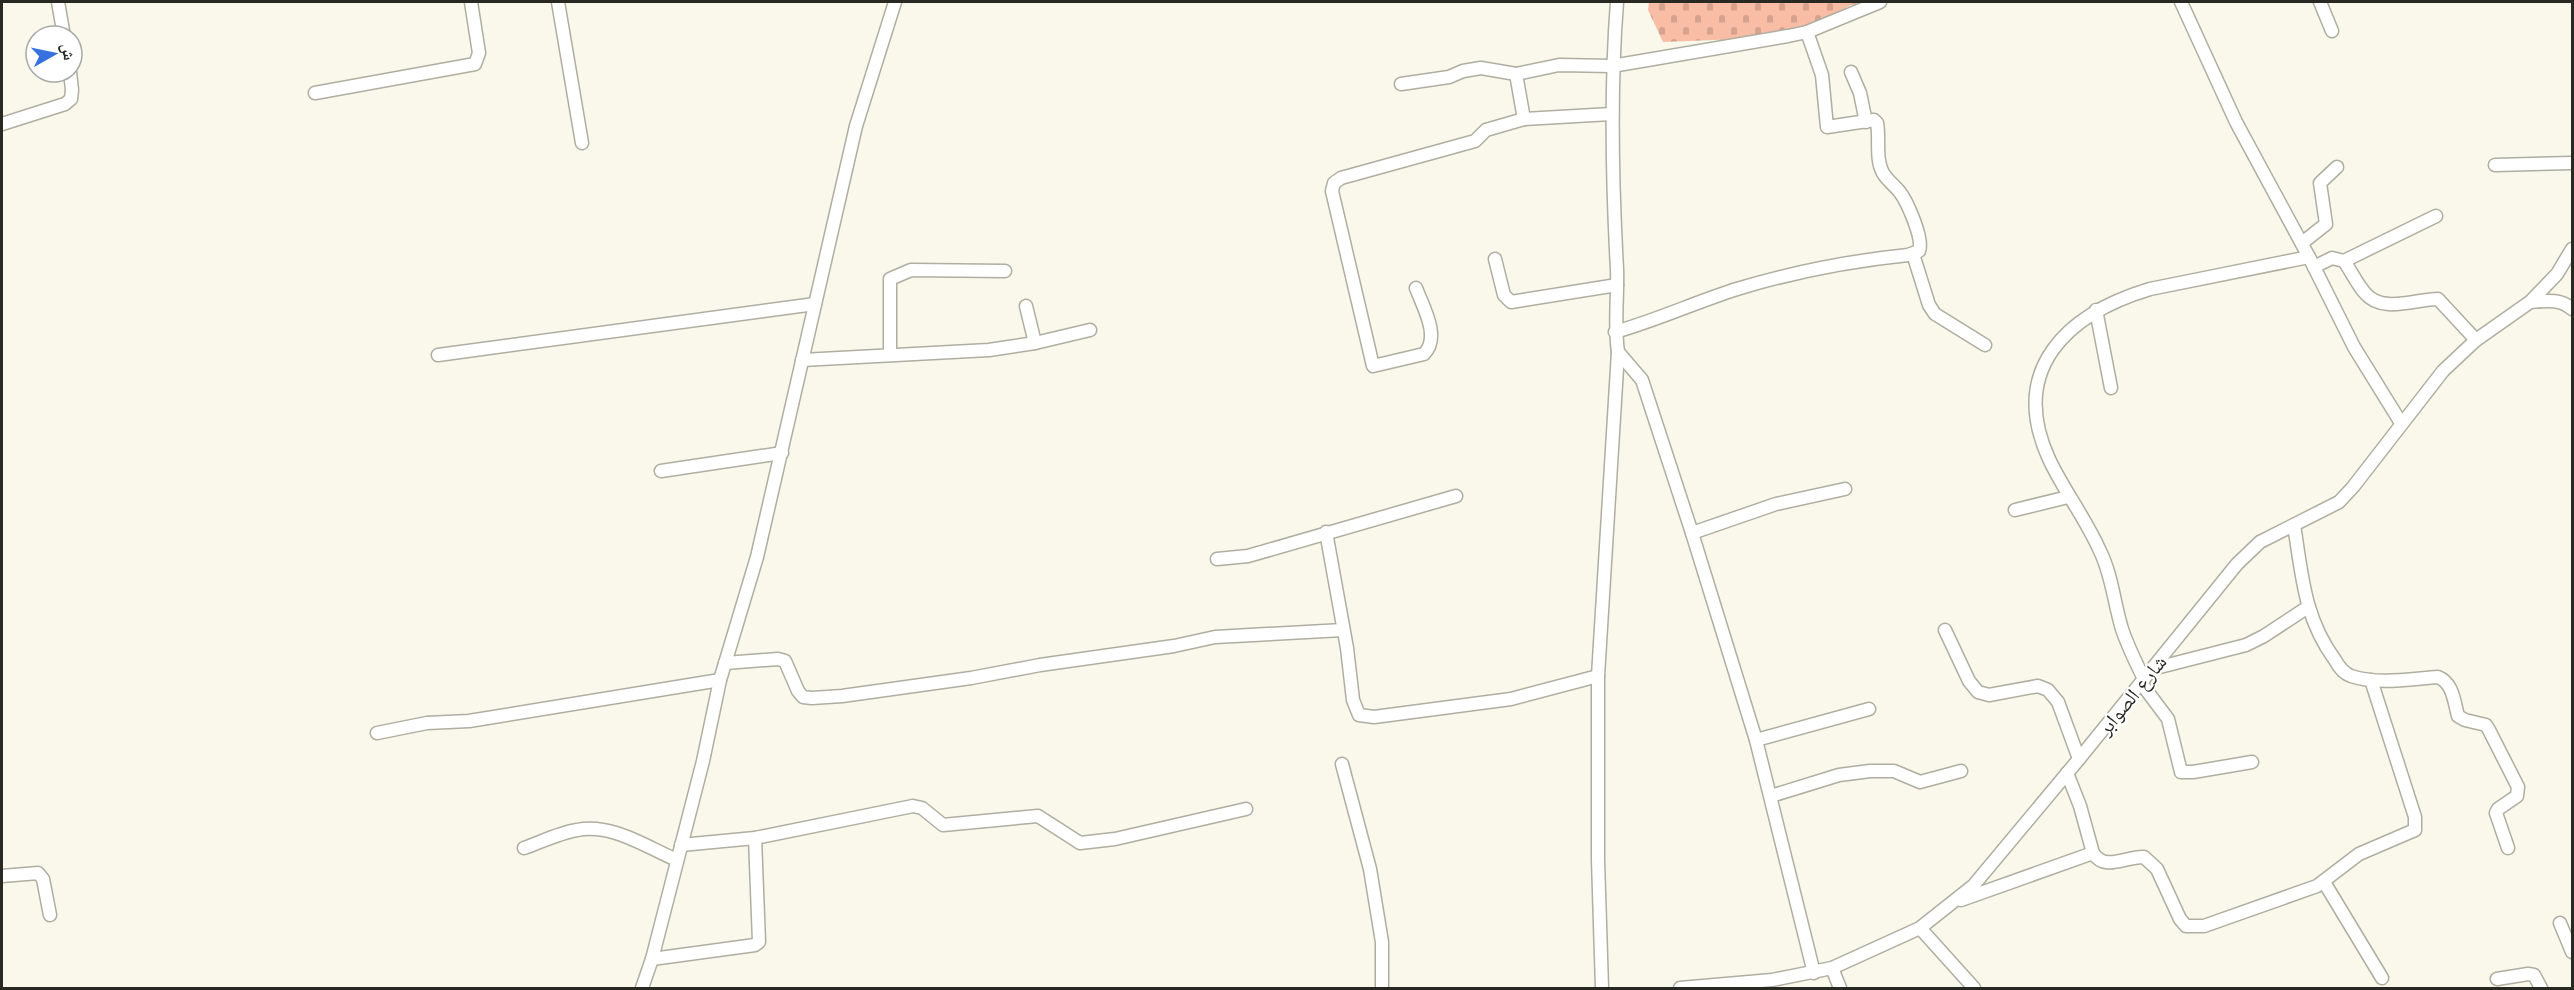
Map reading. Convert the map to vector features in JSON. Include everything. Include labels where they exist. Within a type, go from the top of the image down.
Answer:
[{"type":"street","points":[[58,2],[62,24]]},
{"type":"street","points":[[315,93],[475,64],[479,53],[471,2]]},
{"type":"street","points":[[558,2],[582,143]]},
{"type":"street","points":[[642,988],[652,959],[703,762],[720,680],[757,557],[856,126],[895,2]]},
{"type":"street","points":[[1602,988],[1598,860],[1598,676],[1618,351],[1611,114],[1617,2]]},
{"type":"street","points":[[1401,84],[1449,77],[1463,71],[1481,68],[1516,74],[1559,65],[1612,66],[1807,32],[1880,2]]},
{"type":"street","points":[[2181,2],[2236,122],[2312,262],[2354,347],[2401,423]]},
{"type":"street","points":[[2320,2],[2332,31]]},
{"type":"street","points":[[1616,332],[1738,289],[1833,264],[1914,254],[1918,251],[1921,243],[1909,210],[1898,189],[1882,171],[1879,164],[1878,124],[1874,120],[1827,127],[1822,75],[1807,32]]},
{"type":"street","points":[[1851,72],[1860,93],[1866,122]]},
{"type":"street","points":[[1516,74],[1524,119]]},
{"type":"street","points":[[2,124],[65,104],[71,99],[71,84]]},
{"type":"street","points":[[1416,288],[1432,337],[1427,351],[1424,354],[1373,366],[1332,191],[1334,183],[1341,178],[1475,141],[1486,130],[1524,119],[1611,114]]},
{"type":"street","points":[[2495,165],[2572,163]]},
{"type":"street","points":[[2301,243],[2326,224],[2320,183],[2337,167]]},
{"type":"street","points":[[2252,762],[2181,772],[2168,719],[2142,681],[2122,629],[2101,552],[2068,497],[2039,433],[2036,393],[2040,373],[2055,348],[2073,327],[2096,310],[2126,297],[2150,289],[2332,258],[2344,261],[2436,216]]},
{"type":"street","name":"شارع الصوابر","points":[[1680,988],[1772,980],[1832,968],[1920,928],[1957,901],[1973,886],[2079,759],[2237,564],[2260,542],[2338,502],[2353,487],[2443,371],[2476,339],[2530,302],[2557,274],[2572,249]]},
{"type":"street","points":[[1914,254],[1929,305],[1935,314],[1985,345]]},
{"type":"street","points":[[1495,260],[1504,295],[1511,302],[1617,285]]},
{"type":"street","points":[[2344,261],[2366,295],[2378,302],[2396,304],[2438,299],[2476,339]]},
{"type":"street","points":[[890,355],[890,279],[910,270],[1005,271]]},
{"type":"street","points":[[2530,302],[2553,300],[2566,304],[2572,309]]},
{"type":"street","points":[[438,355],[815,304]]},
{"type":"street","points":[[1026,306],[1035,343]]},
{"type":"street","points":[[2096,310],[2111,388]]},
{"type":"street","points":[[802,360],[989,350],[1035,343],[1090,330]]},
{"type":"street","points":[[1618,351],[1642,380],[1692,533],[1756,740],[1814,973]]},
{"type":"street","points":[[661,471],[782,453]]},
{"type":"street","points":[[1692,533],[1776,504],[1845,489]]},
{"type":"street","points":[[1217,559],[1248,556],[1456,496]]},
{"type":"street","points":[[2015,510],[2068,497]]},
{"type":"street","points":[[2294,525],[2308,607],[2315,629],[2342,671],[2371,680],[2438,677],[2446,680],[2461,719],[2486,725],[2518,788],[2517,795],[2496,813],[2508,848]]},
{"type":"street","points":[[1326,532],[1353,700],[1359,715],[1366,717],[1511,699],[1598,676]]},
{"type":"street","points":[[2152,669],[2246,645],[2281,626],[2308,607]]},
{"type":"street","points":[[725,663],[778,659],[785,661],[798,691],[803,697],[812,698],[927,685],[1040,665],[1174,646],[1215,637],[1343,630]]},
{"type":"street","points":[[1946,630],[1969,681],[1978,692],[1989,695],[2038,686],[2048,690],[2058,702],[2079,759]]},
{"type":"street","points":[[378,733],[427,723],[469,721],[720,680]]},
{"type":"street","points":[[2067,773],[2080,806],[2092,854],[2103,863],[2137,856],[2150,860],[2157,869],[2180,919],[2186,926],[2204,926],[2324,882],[2359,854],[2415,830],[2415,817],[2371,680]]},
{"type":"street","points":[[1756,740],[1869,709]]},
{"type":"street","points":[[1342,764],[1370,869],[1382,942],[1382,988]]},
{"type":"street","points":[[1770,796],[1839,775],[1894,771],[1920,782],[1961,771]]},
{"type":"street","points":[[681,845],[754,838],[913,806],[922,808],[943,825],[1038,816],[1080,843],[1115,839],[1246,809]]},
{"type":"street","points":[[524,848],[575,830],[596,829],[617,833],[677,860]]},
{"type":"street","points":[[652,959],[755,945],[759,942],[754,838]]},
{"type":"street","points":[[1957,901],[2092,854]]},
{"type":"street","points":[[2,876],[38,873],[43,879],[50,915]]},
{"type":"street","points":[[2324,882],[2382,978]]},
{"type":"street","points":[[2560,923],[2572,952]]},
{"type":"street","points":[[1920,928],[1974,988]]},
{"type":"street","points":[[1832,968],[1840,988]]},
{"type":"street","points":[[2497,979],[2534,975],[2541,988]]},
{"type":"green space","points":[[1649,2],[1864,2],[1851,5],[1792,37],[1663,42],[1648,10]]}]
